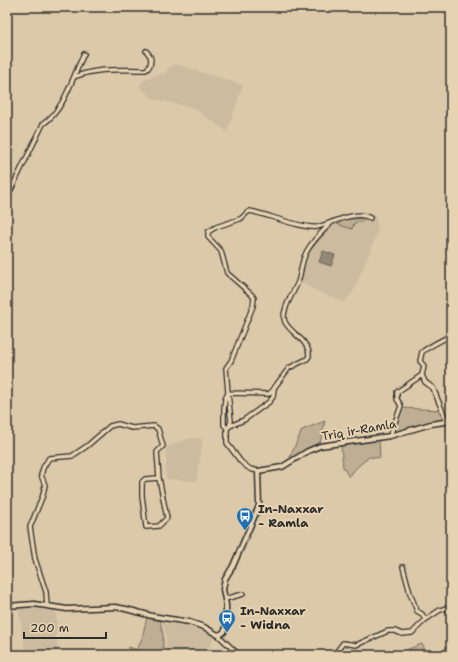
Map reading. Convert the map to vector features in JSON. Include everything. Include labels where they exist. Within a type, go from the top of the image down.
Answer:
[{"type":"main road","name":"Triq ir-Ramla","points":[[258,471],[282,467],[308,451],[320,446],[390,436],[431,424],[449,422]]},
{"type":"main road","points":[[7,606],[34,604],[67,609],[115,607],[152,616],[189,622],[204,627],[218,635],[224,632],[226,628],[225,599],[223,589],[225,579],[233,566],[259,506],[258,471]]},
{"type":"street","points":[[74,78],[94,71],[146,70],[151,61],[150,56],[146,51]]},
{"type":"street","points":[[7,198],[43,124],[51,119],[57,111],[74,78],[84,54]]},
{"type":"street","points":[[258,471],[250,469],[238,459],[227,443],[230,405],[226,368],[231,361],[253,306],[254,298],[227,273],[221,251],[208,237],[208,232],[216,227],[240,220],[250,211],[314,227],[344,217],[366,216],[370,218]]},
{"type":"street","points":[[228,393],[269,394],[289,368],[310,356],[308,348],[285,322],[283,316],[298,282],[305,255],[312,244],[333,220]]},
{"type":"street","points":[[449,422],[433,388],[425,382],[422,375],[424,366],[420,361],[422,352],[432,344],[438,343],[451,335]]},
{"type":"street","points":[[390,436],[401,406],[396,395],[397,392],[422,375]]},
{"type":"street","points":[[228,427],[244,420],[265,406],[273,397],[274,388]]},
{"type":"street","points":[[228,393],[225,399],[224,409],[224,425],[228,427]]},
{"type":"street","points":[[47,605],[46,592],[35,559],[30,526],[43,495],[45,485],[41,475],[49,458],[72,456],[87,446],[110,426],[118,424],[132,428],[154,426],[158,429],[163,446],[158,452],[159,478],[167,518],[159,526],[146,527],[142,496],[142,482],[145,479],[159,478]]},
{"type":"street","points":[[403,568],[417,611],[422,614],[425,620]]},
{"type":"street","points":[[225,599],[243,594]]},
{"type":"street","points":[[334,655],[343,643],[356,645],[388,631],[395,631],[402,634],[412,633],[425,620],[440,610],[451,606]]},
{"type":"street","points":[[218,635],[239,655]]},
{"type":"street","points":[[451,635],[451,646]]},
{"type":"shaded area","points":[[175,64],[243,85],[227,132],[194,108],[154,99],[139,87],[143,81],[154,75],[165,74],[166,71]]},
{"type":"shaded area","points":[[375,216],[378,231],[353,292],[344,302],[325,295],[301,283],[305,258],[315,242],[338,220]]},
{"type":"shaded area","points":[[366,218],[367,220],[354,223],[352,229],[337,224],[344,220]]},
{"type":"shaded area","points":[[323,251],[335,255],[331,266],[319,262]]},
{"type":"shaded area","points":[[400,408],[441,410],[444,420],[427,422],[390,433]]},
{"type":"shaded area","points":[[325,421],[320,443],[308,448],[291,459],[290,457],[302,430]]},
{"type":"shaded area","points":[[190,438],[203,439],[196,481],[166,479],[166,447]]},
{"type":"shaded area","points":[[379,440],[380,458],[369,457],[356,468],[349,477],[343,467],[341,446]]},
{"type":"shaded area","points":[[18,605],[56,607],[57,629],[55,639],[60,650],[59,655],[26,655]]},
{"type":"shaded area","points":[[147,617],[160,620],[163,635],[163,654],[136,652],[134,655],[127,655],[129,647],[137,650],[142,638]]},
{"type":"shaded area","points":[[166,619],[188,623],[215,635],[206,655],[166,655],[166,635],[163,623]]},
{"type":"shaded area","points":[[422,644],[424,647],[423,655],[409,655],[408,649]]},
{"type":"place","name":"In-Naxxar - Ramla","points":[[245,531]]},
{"type":"place","name":"In-Naxxar - Widna","points":[[227,633]]}]
